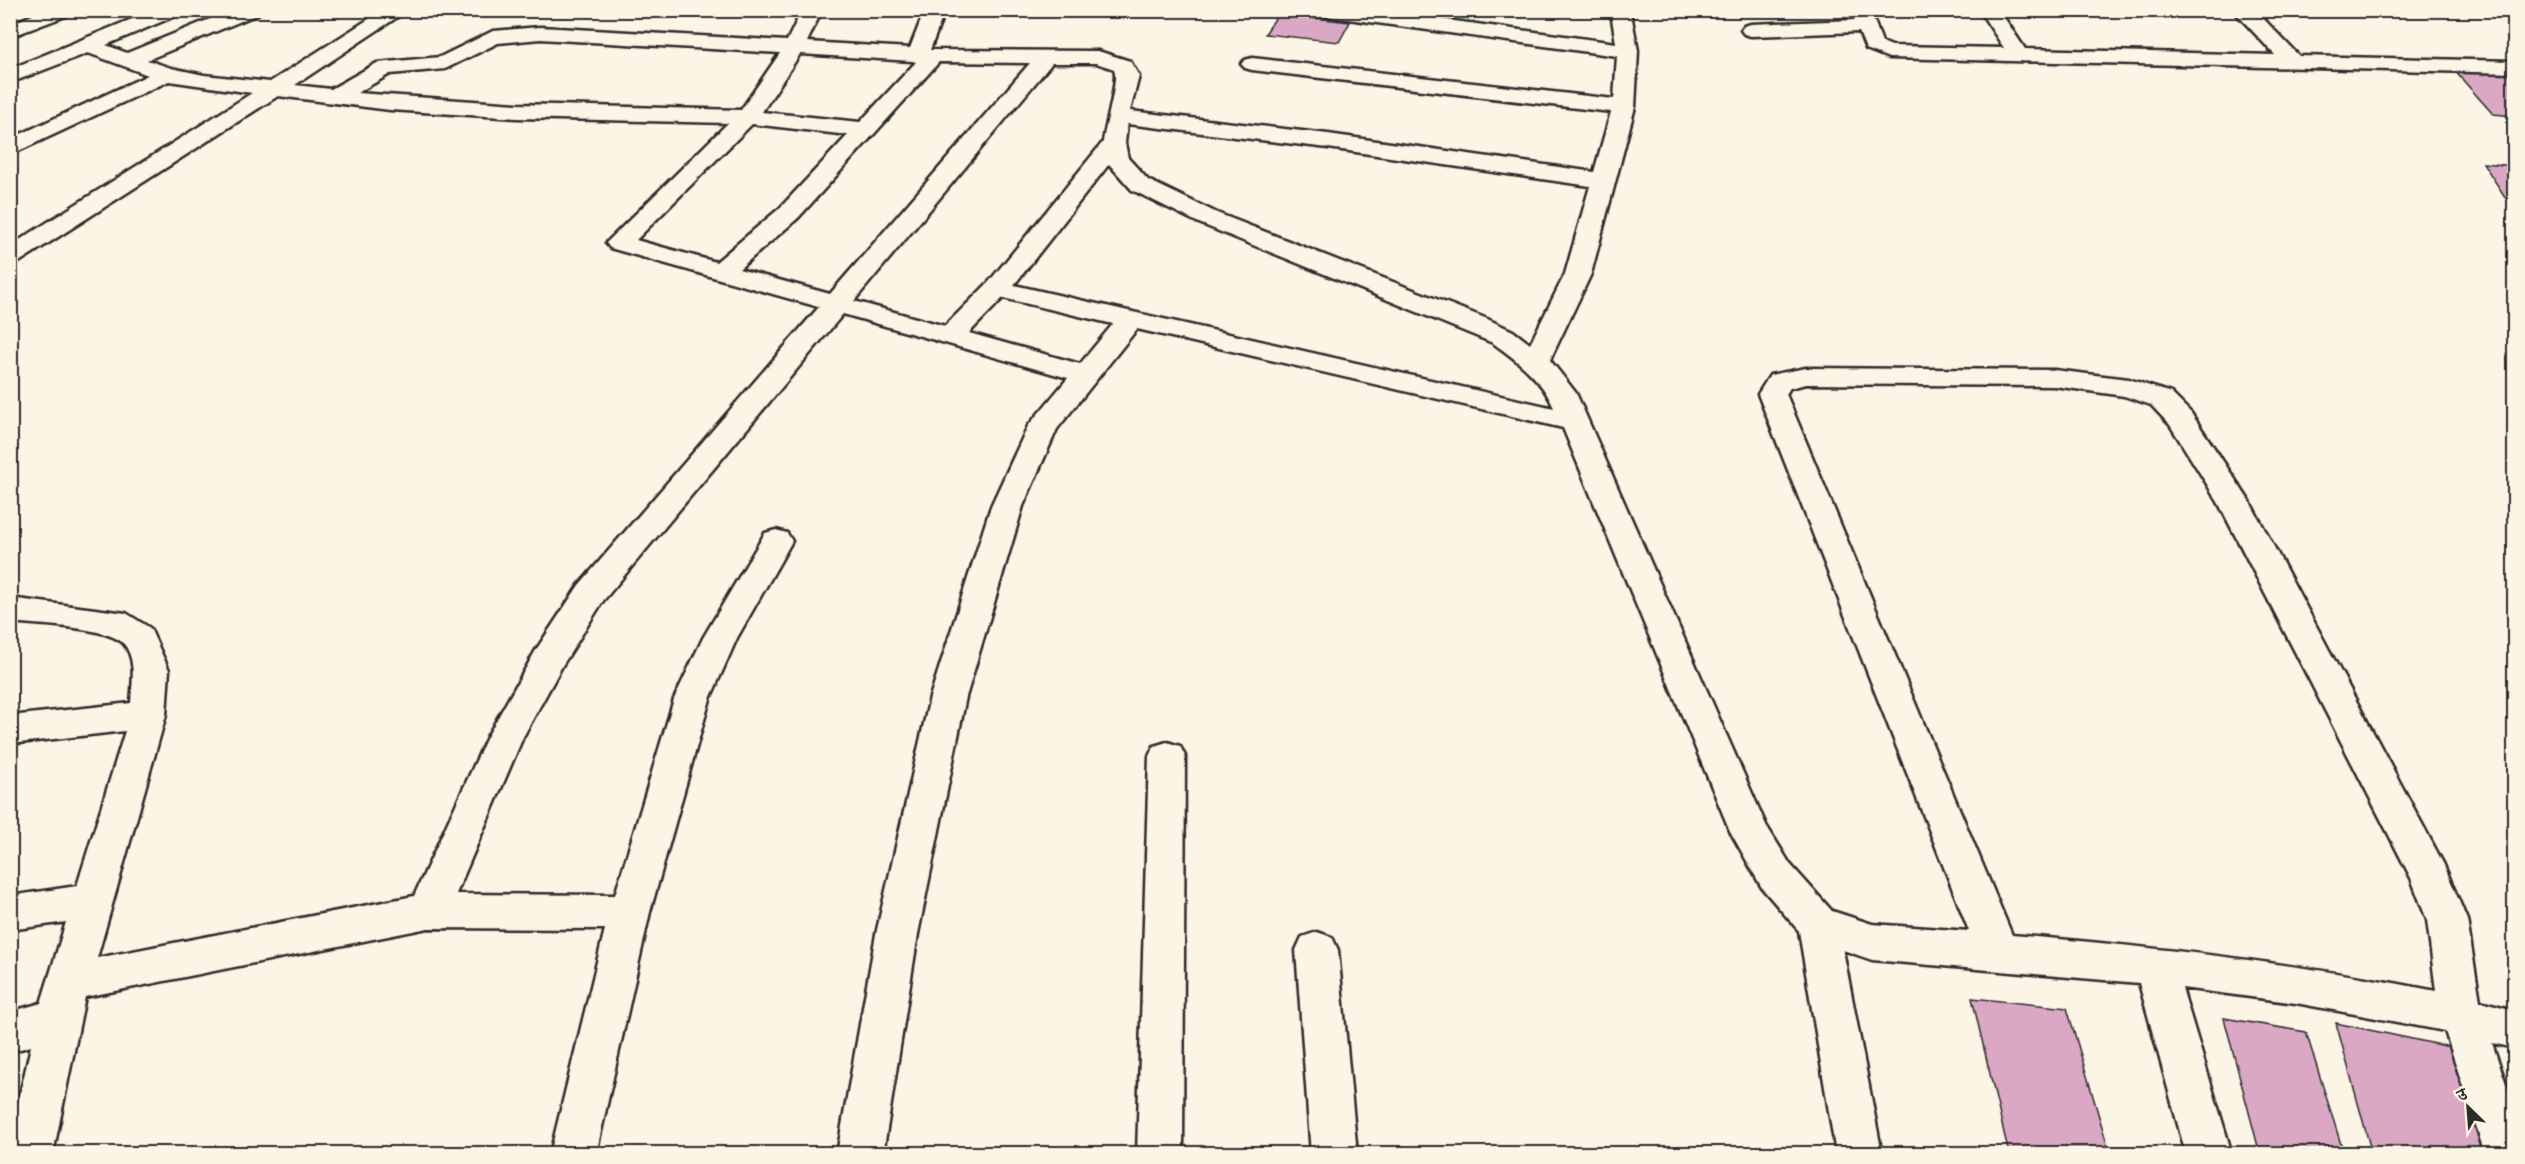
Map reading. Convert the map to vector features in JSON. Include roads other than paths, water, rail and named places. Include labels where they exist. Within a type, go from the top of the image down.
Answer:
[{"type":"street","points":[[10,31],[64,10]]},
{"type":"street","points":[[10,77],[173,10]]},
{"type":"street","points":[[128,60],[251,10]]},
{"type":"street","points":[[10,258],[398,10]]},
{"type":"street","points":[[812,10],[793,50],[747,117],[619,243],[1086,374]]},
{"type":"street","points":[[720,272],[789,213],[867,130],[925,56],[935,10]]},
{"type":"street","points":[[1326,10],[1628,51]]},
{"type":"street","points":[[1536,361],[1578,274],[1624,107],[1628,51],[1622,19],[1617,10]]},
{"type":"street","points":[[1744,10],[1752,39],[1864,18],[1873,45],[1884,51],[2514,67]]},
{"type":"street","points":[[1989,10],[2018,54]]},
{"type":"street","points":[[2243,10],[2292,60]]},
{"type":"street","points":[[335,96],[385,68],[445,63],[493,37],[519,17]]},
{"type":"street","points":[[493,37],[540,33],[793,50],[925,56],[1098,57],[1124,65],[1128,76],[1115,129],[1118,159],[1140,184],[1208,218],[1475,324],[1503,338],[1536,361],[1562,393],[1661,620],[1749,831],[1776,876],[1818,924],[1872,942],[1998,951],[2264,978],[2461,1015],[2514,1029]]},
{"type":"street","points":[[89,46],[166,74],[271,90],[517,111],[747,117],[867,130]]},
{"type":"street","points":[[428,911],[505,737],[548,659],[591,593],[1047,56]]},
{"type":"street","points":[[1252,64],[1624,107]]},
{"type":"street","points":[[10,148],[166,74]]},
{"type":"street","points":[[1115,129],[1231,128],[1605,180]]},
{"type":"street","points":[[951,336],[997,289],[1115,129]]},
{"type":"street","points":[[997,289],[1575,422]]},
{"type":"street","points":[[860,1154],[897,934],[948,697],[1007,506],[1043,426],[1130,321]]},
{"type":"street","points":[[1998,951],[1795,456],[1772,394],[1780,381],[1806,376],[2054,378],[2129,387],[2161,399],[2181,419],[2234,502],[2430,877],[2447,920],[2461,1015],[2508,1154]]},
{"type":"street","points":[[573,1154],[630,912],[692,699],[720,638],[776,542]]},
{"type":"street","points":[[10,610],[114,622],[138,637],[151,670],[148,715],[63,1000],[30,1154]]},
{"type":"street","points":[[10,730],[148,715]]},
{"type":"street","points":[[1160,1154],[1167,756]]},
{"type":"street","points":[[10,913],[94,901]]},
{"type":"street","points":[[10,1032],[63,1000],[266,941],[428,911],[630,912]]},
{"type":"street","points":[[1818,924],[1859,1154]]},
{"type":"street","points":[[1317,950],[1334,1154]]},
{"type":"street","points":[[2155,966],[2209,1154]]}]
